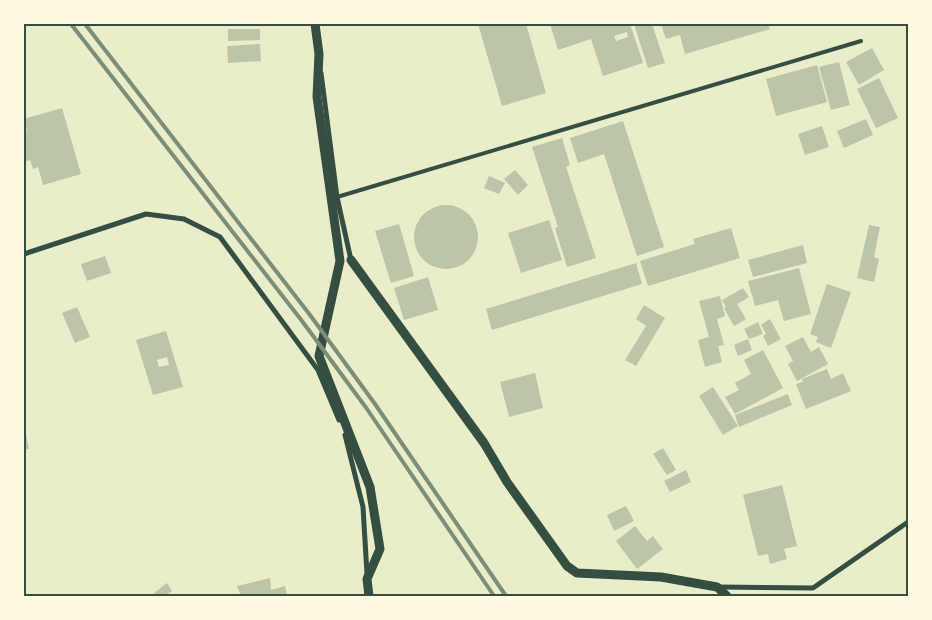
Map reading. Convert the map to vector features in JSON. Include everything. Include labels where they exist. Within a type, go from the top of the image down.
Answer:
[{"type":"street","points":[[315,24],[337,197],[351,260],[484,443],[507,482],[567,566],[577,573],[661,577],[717,587],[813,588],[908,522]]},
{"type":"street","points":[[319,54],[317,97],[340,261],[319,356],[370,487],[380,549],[368,579]]},
{"type":"street","points":[[24,254],[146,214],[184,219],[220,237],[322,378],[346,436],[363,507],[369,596]]},
{"type":"street","points":[[717,587],[727,596]]},
{"type":"lane","points":[[337,197],[861,41]]},
{"type":"building","points":[[478,24],[526,24],[546,93],[502,106]]},
{"type":"building","points":[[550,24],[630,24],[643,63],[603,76],[591,39],[558,50]],"holes":[[[627,32],[628,37],[616,41],[614,36]]]},
{"type":"building","points":[[634,24],[652,24],[665,63],[648,68]]},
{"type":"building","points":[[661,24],[768,24],[770,29],[685,54],[680,35],[666,39]]},
{"type":"building","points":[[228,29],[260,29],[260,40],[228,41]]},
{"type":"building","points":[[260,44],[261,61],[228,63],[227,46]]},
{"type":"building","points":[[872,48],[884,70],[859,85],[846,62]]},
{"type":"building","points":[[839,62],[850,105],[831,110],[819,67]]},
{"type":"building","points":[[817,65],[827,102],[776,116],[766,79]]},
{"type":"building","points":[[879,78],[898,118],[876,128],[857,89]]},
{"type":"building","points":[[62,108],[81,174],[43,185],[38,167],[33,169],[30,160],[24,162],[24,133],[27,132],[24,119]]},
{"type":"building","points":[[866,119],[873,135],[844,148],[837,131]]},
{"type":"building","points":[[623,121],[664,247],[637,256],[604,154],[578,163],[570,138]]},
{"type":"building","points":[[822,126],[829,147],[805,155],[798,134]]},
{"type":"building","points":[[562,138],[570,165],[566,167],[596,258],[567,267],[555,228],[558,227],[532,147]]},
{"type":"building","points":[[515,170],[528,185],[518,195],[504,179]]},
{"type":"building","points":[[489,176],[505,183],[499,194],[484,188]]},
{"type":"building","points":[[446,205],[464,211],[472,219],[478,237],[472,255],[464,263],[446,269],[428,263],[420,255],[414,237],[420,219],[428,211]]},
{"type":"building","points":[[549,220],[562,260],[521,273],[508,233]]},
{"type":"building","points":[[399,224],[414,276],[391,283],[375,231]]},
{"type":"building","points":[[869,225],[880,227],[874,257],[879,259],[874,282],[857,278]]},
{"type":"building","points":[[731,228],[740,258],[648,286],[640,261],[695,244],[693,239]]},
{"type":"building","points":[[803,245],[807,263],[753,277],[748,260]]},
{"type":"building","points":[[105,256],[111,273],[87,281],[81,264]]},
{"type":"building","points":[[636,263],[642,284],[492,330],[486,309]]},
{"type":"building","points":[[799,268],[811,314],[784,321],[778,300],[755,306],[748,281]]},
{"type":"building","points":[[428,277],[438,310],[404,320],[394,288]]},
{"type":"building","points":[[827,284],[851,292],[831,348],[816,342],[818,337],[810,334]]},
{"type":"building","points":[[743,288],[749,297],[737,304],[746,319],[734,326],[724,308],[726,307],[722,300]]},
{"type":"building","points":[[720,296],[725,316],[717,319],[724,345],[718,346],[722,362],[705,367],[698,340],[709,337],[699,301]]},
{"type":"building","points":[[644,305],[665,318],[636,366],[625,360],[646,326],[636,319]]},
{"type":"building","points":[[77,307],[90,337],[75,343],[62,313]]},
{"type":"building","points":[[770,319],[781,339],[768,346],[763,336],[766,334],[761,325]]},
{"type":"building","points":[[758,322],[763,334],[749,339],[744,329]]},
{"type":"building","points":[[166,331],[183,387],[153,395],[136,340]],"holes":[[[167,357],[169,365],[159,367],[157,360]]]},
{"type":"building","points":[[803,337],[811,352],[819,347],[828,364],[797,381],[788,364],[793,361],[785,346]]},
{"type":"building","points":[[748,339],[752,350],[738,356],[734,345]]},
{"type":"building","points":[[763,350],[783,388],[735,414],[725,397],[739,390],[735,383],[751,374],[744,360]]},
{"type":"building","points":[[827,369],[831,379],[843,373],[851,391],[806,409],[796,384],[803,382],[802,379]]},
{"type":"building","points":[[535,373],[543,408],[509,417],[500,382]]},
{"type":"building","points":[[713,387],[738,426],[723,435],[699,396]]},
{"type":"building","points":[[788,394],[792,405],[739,427],[735,415]]},
{"type":"building","points":[[24,425],[29,449],[24,450]]},
{"type":"building","points":[[663,448],[676,470],[667,475],[653,454]]},
{"type":"building","points":[[686,470],[691,482],[670,492],[664,481]]},
{"type":"building","points":[[782,485],[797,546],[784,549],[787,559],[770,564],[768,554],[758,556],[743,495]]},
{"type":"building","points":[[626,506],[634,521],[614,531],[607,515]]},
{"type":"building","points":[[635,526],[647,541],[653,536],[663,549],[637,569],[616,541]]},
{"type":"building","points":[[270,578],[271,590],[285,586],[287,596],[241,596],[237,586]]},
{"type":"building","points":[[167,583],[172,591],[165,596],[157,596],[154,593]]},
{"type":"railway","points":[[71,24],[302,321],[367,409],[494,596]]},
{"type":"railway","points":[[85,24],[310,315],[375,404],[506,596]]}]
